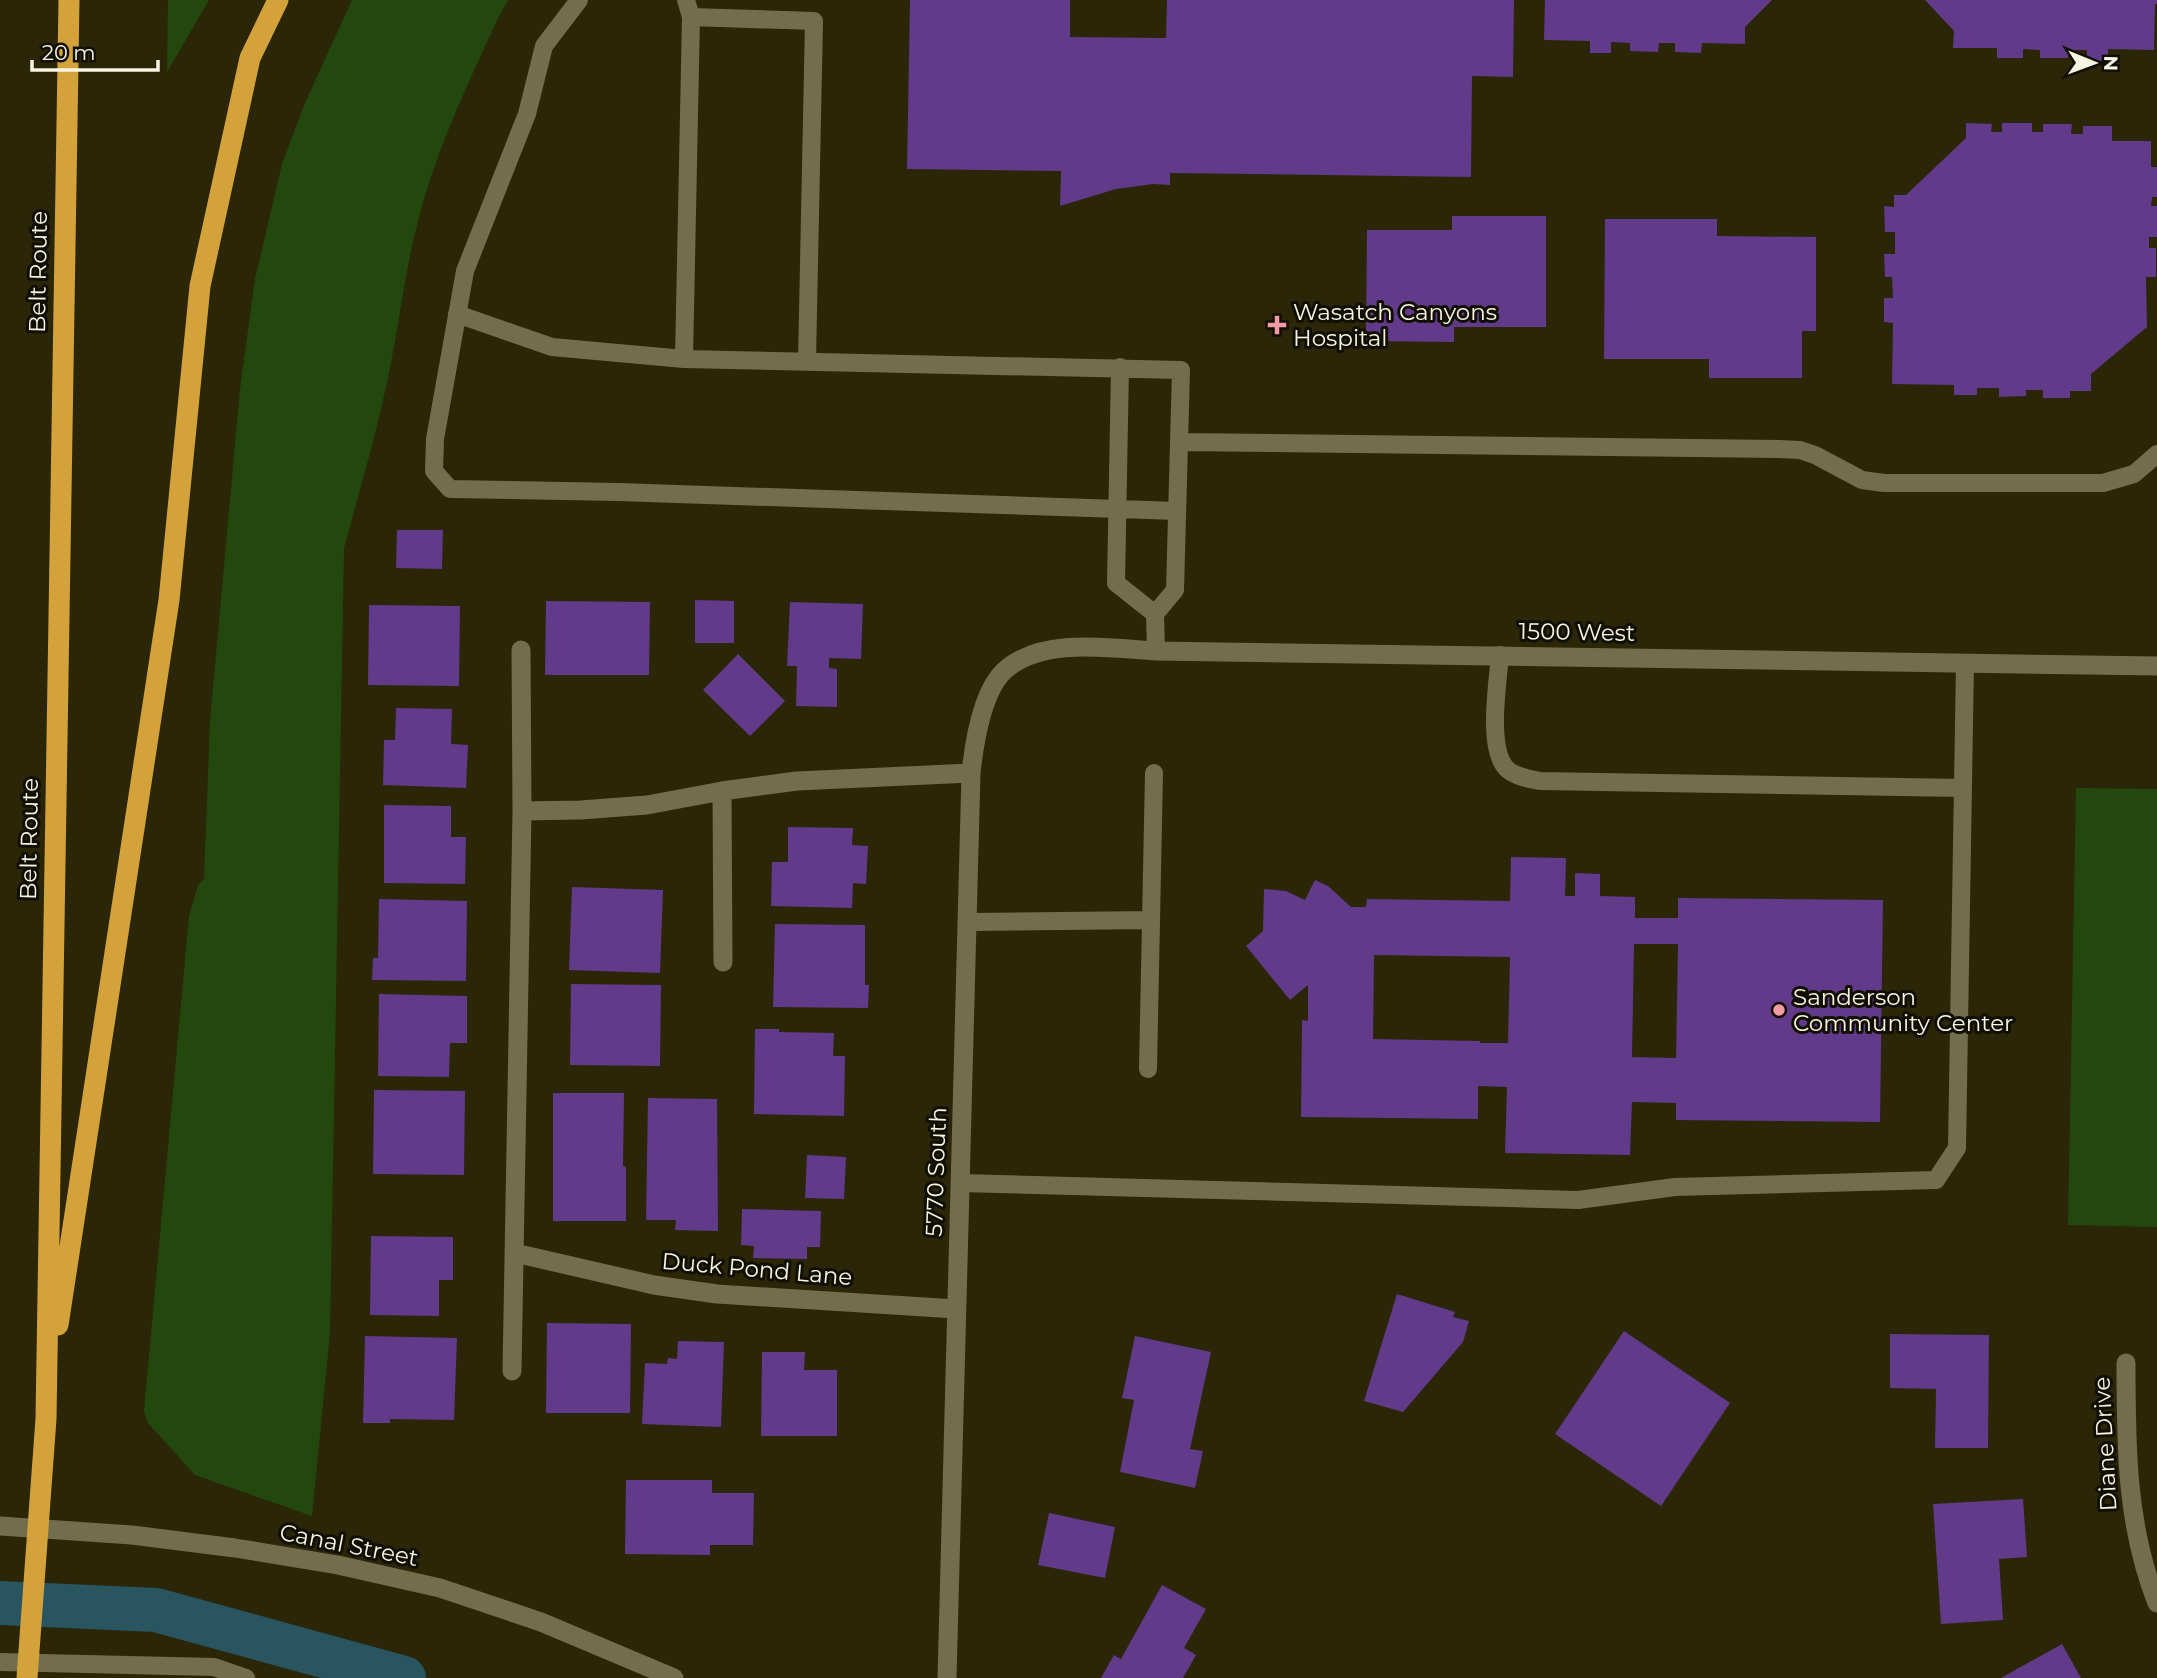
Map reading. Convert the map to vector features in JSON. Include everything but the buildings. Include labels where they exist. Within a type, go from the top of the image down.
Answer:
[{"type":"highway","name":"Belt Route","points":[[27,1678],[46,1413],[69,0]]},
{"type":"highway","points":[[46,1413],[169,600],[200,286],[250,58],[278,0]]},
{"type":"street","name":"1500 West","points":[[1002,673],[1021,659],[1051,650],[1093,647],[1156,651],[2157,666]]},
{"type":"street","points":[[512,1371],[522,811],[521,650]]},
{"type":"street","name":"5770 South","points":[[947,1678],[971,773],[984,707],[1002,673]]},
{"type":"street","points":[[522,811],[647,805],[722,790],[797,781],[971,773]]},
{"type":"street","points":[[722,790],[723,962]]},
{"type":"street","name":"Duck Pond Lane","points":[[515,1253],[654,1284],[717,1294],[956,1310]]},
{"type":"street","name":"Diane Drive","points":[[2126,1363],[2128,1479],[2139,1549],[2157,1603]]},
{"type":"street","name":"Canal Street","points":[[0,1526],[132,1535],[235,1548],[338,1565],[428,1585],[541,1622],[674,1678]]},
{"type":"lane","points":[[579,0],[544,46],[527,114],[466,271],[435,439],[434,471],[450,489],[620,492],[1177,511]]},
{"type":"lane","points":[[684,359],[689,9],[814,22],[807,361]]},
{"type":"lane","points":[[457,314],[552,347],[684,359],[1181,370],[1175,590],[1155,614],[1156,651]]},
{"type":"lane","points":[[1119,367],[1116,583],[1155,614]]},
{"type":"lane","points":[[1179,442],[1800,450],[1862,480],[1884,483],[2103,483],[2134,474],[2157,454]]},
{"type":"lane","points":[[1500,655],[1496,739],[1500,758],[1507,769],[1521,777],[1540,781],[1963,788]]},
{"type":"lane","points":[[960,1183],[1578,1199],[1675,1187],[1936,1180],[1957,1148],[1965,663]]},
{"type":"lane","points":[[1148,1069],[1154,773]]},
{"type":"lane","points":[[967,922],[1151,920]]},
{"type":"lane","points":[[0,1662],[214,1667],[246,1678]]},
{"type":"green space","points":[[168,0],[209,0],[167,72]]},
{"type":"green space","points":[[352,0],[508,0],[453,118],[425,195],[410,255],[382,405],[344,548],[330,1333],[312,1516],[195,1475],[148,1423],[144,1411],[189,916],[198,885],[204,879],[210,721],[240,389],[255,279],[282,164],[305,103]]},
{"type":"green space","points":[[2076,788],[2157,789],[2157,1227],[2068,1225]]},
{"type":"waterway","points":[[0,1603],[156,1610],[404,1678]]},
{"type":"place","name":"Wasatch Canyons Hospital","points":[[1277,325]]},
{"type":"place","name":"Sanderson Community Center","points":[[1779,1010]]}]
